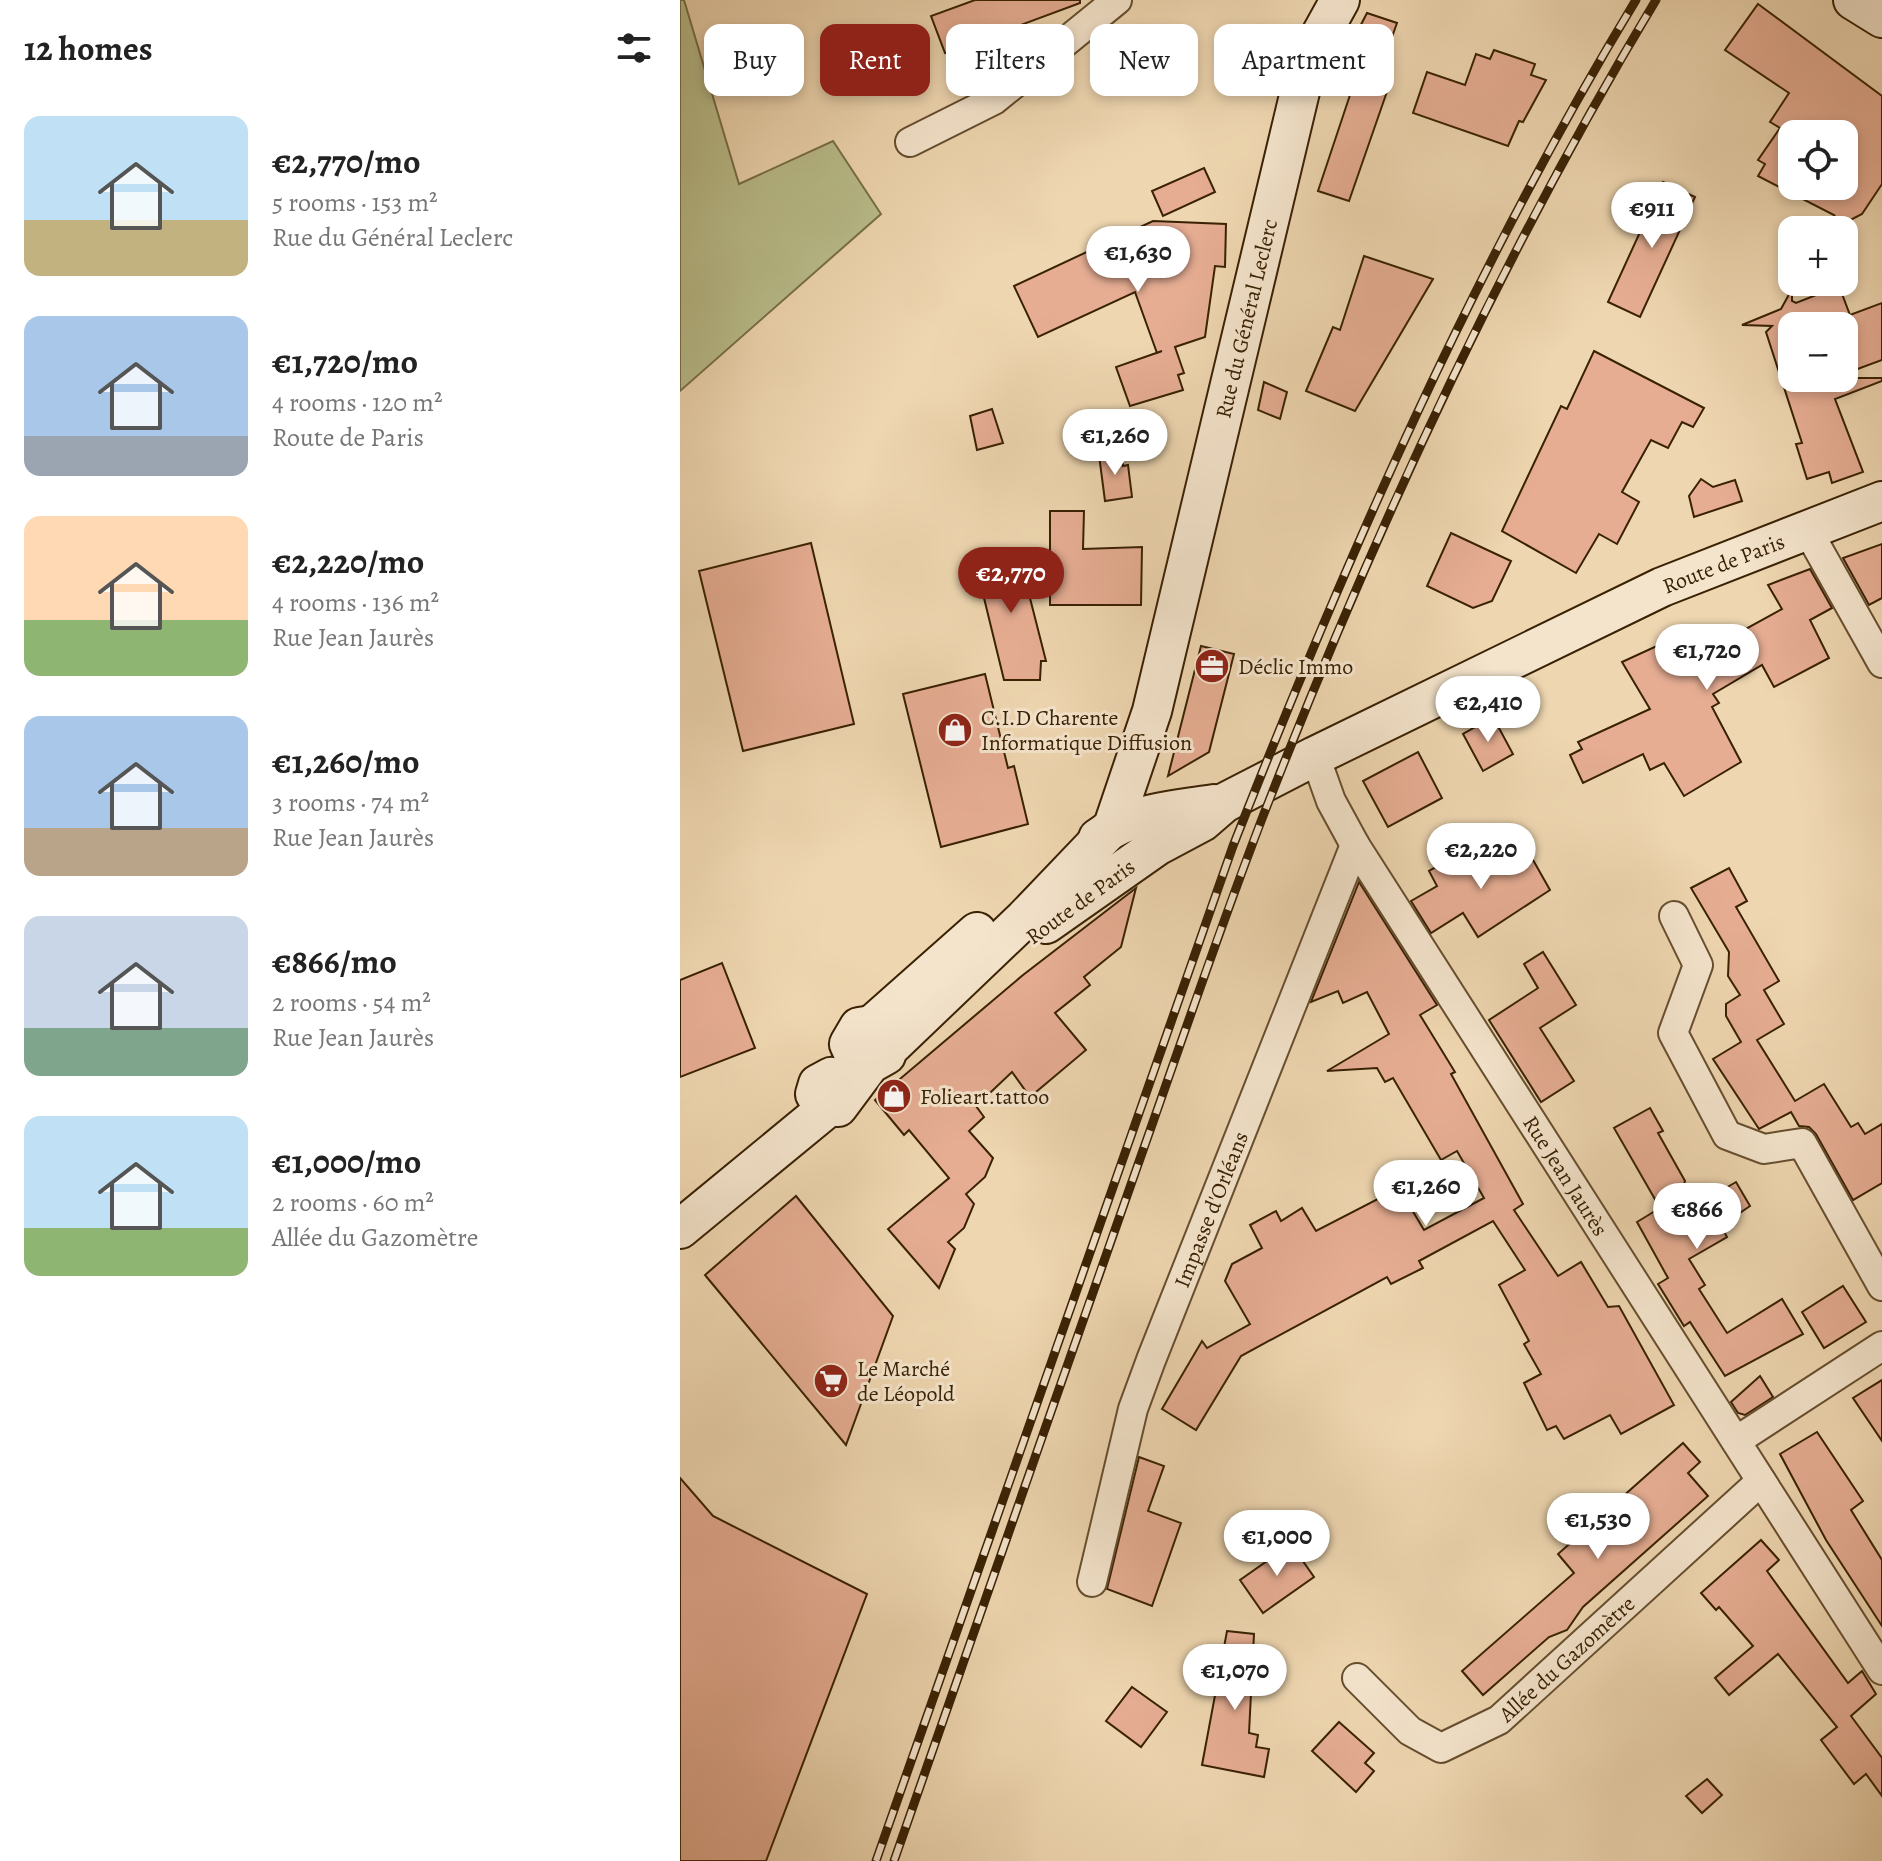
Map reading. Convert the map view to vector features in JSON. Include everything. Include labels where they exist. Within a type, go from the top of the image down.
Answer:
[{"type":"main road","name":"Rue du Général Leclerc","points":[[1113,826],[1152,711],[1308,58],[1340,0]]},
{"type":"main road","points":[[1853,0],[1882,18]]},
{"type":"main road","name":"Route de Paris","points":[[870,1046],[1029,939],[1064,908],[1157,846],[1202,822],[1224,803],[1662,587],[1882,501]]},
{"type":"main road","name":"Route de Paris","points":[[680,1229],[829,1092],[957,948],[1113,826],[1156,813],[1224,803]]},
{"type":"main road","name":"Route de Paris","points":[[938,1003],[1113,826]]},
{"type":"main road","name":"Route de Paris","points":[[680,1203],[829,1092]]},
{"type":"street","points":[[910,142],[994,100],[1117,0]]},
{"type":"street","points":[[1808,531],[1882,663]]},
{"type":"street","name":"Rue Jean Jaurès","points":[[1315,756],[1331,801],[1355,845],[1882,1670]]},
{"type":"street","name":"Impasse d'Orléans","points":[[1092,1582],[1133,1409],[1355,845]]},
{"type":"street","points":[[1674,916],[1698,965],[1673,1033],[1727,1135],[1764,1149],[1802,1143],[1882,1286]]},
{"type":"street","points":[[1736,1441],[1882,1346]]},
{"type":"street","name":"Allée du Gazomètre","points":[[1357,1678],[1410,1731],[1441,1748],[1499,1720],[1761,1481]]},
{"type":"green space","points":[[680,0],[684,0],[704,67],[704,96],[713,96],[739,184],[833,141],[881,214],[680,391]]},
{"type":"building","points":[[975,0],[1080,0],[1080,3],[1023,24],[946,24],[945,53],[931,16]]},
{"type":"building","points":[[1758,4],[1882,96],[1882,184],[1862,214],[1835,216],[1805,200],[1858,200],[1858,120],[1778,120],[1778,127],[1770,122],[1789,93],[1725,50]]},
{"type":"building","points":[[1367,13],[1397,23],[1394,31],[1394,24],[1361,24]]},
{"type":"building","points":[[1494,50],[1535,64],[1531,75],[1546,80],[1523,122],[1519,121],[1508,146],[1413,113],[1427,72],[1465,85],[1476,54],[1490,59]]},
{"type":"building","points":[[1350,96],[1385,96],[1349,201],[1318,191]]},
{"type":"building","points":[[1778,131],[1778,186],[1758,176],[1765,164],[1758,160]]},
{"type":"building","points":[[1204,168],[1215,192],[1163,216],[1152,191]]},
{"type":"building","points":[[1663,182],[1695,197],[1640,317],[1608,302]]},
{"type":"building","points":[[1153,221],[1226,224],[1225,267],[1215,266],[1205,337],[1175,347],[1184,373],[1178,375],[1183,390],[1130,406],[1116,367],[1157,353],[1135,292],[1038,337],[1014,286]]},
{"type":"building","points":[[1364,256],[1433,279],[1355,411],[1306,391],[1333,327],[1340,330]]},
{"type":"building","points":[[1788,296],[1792,296],[1792,301],[1796,303],[1814,296],[1843,296],[1849,312],[1778,312],[1778,369],[1766,332],[1772,326],[1742,325],[1781,309]]},
{"type":"building","points":[[1882,303],[1882,360],[1858,369],[1858,312]]},
{"type":"building","points":[[1594,351],[1704,408],[1693,427],[1682,422],[1668,448],[1651,440],[1622,492],[1639,502],[1617,544],[1599,534],[1576,573],[1502,531],[1561,406],[1567,409]]},
{"type":"building","points":[[1858,378],[1882,378],[1882,381],[1858,390]]},
{"type":"building","points":[[1264,382],[1287,392],[1280,419],[1258,410]]},
{"type":"building","points":[[1785,392],[1853,392],[1835,399],[1863,472],[1832,483],[1829,472],[1807,479],[1796,444],[1802,443]]},
{"type":"building","points":[[992,409],[1003,443],[977,450],[970,416]]},
{"type":"building","points":[[1121,452],[1123,466],[1128,465],[1132,497],[1105,501],[1099,455]]},
{"type":"building","points":[[1701,479],[1713,487],[1735,480],[1742,501],[1694,517],[1689,496]]},
{"type":"building","points":[[1050,511],[1084,511],[1083,549],[1142,547],[1141,605],[1050,605]]},
{"type":"building","points":[[1451,533],[1511,561],[1492,601],[1473,608],[1427,586]]},
{"type":"building","points":[[811,543],[854,724],[743,751],[699,571]]},
{"type":"building","points":[[1882,544],[1882,598],[1869,605],[1843,558]]},
{"type":"building","points":[[1000,551],[1018,551],[1046,661],[1041,661],[1040,680],[1004,680],[974,557]]},
{"type":"building","points":[[1810,569],[1832,608],[1810,620],[1829,658],[1774,687],[1762,665],[1713,694],[1719,703],[1712,707],[1741,762],[1684,796],[1664,763],[1650,770],[1643,754],[1583,783],[1570,755],[1582,749],[1578,742],[1650,709],[1622,662],[1661,644],[1673,669],[1782,609],[1768,585]]},
{"type":"building","points":[[1201,646],[1234,654],[1209,752],[1168,776]]},
{"type":"building","name":"C.I.D Charente Informatique Diffusion","points":[[985,674],[1008,768],[1014,766],[1028,824],[941,847],[903,694]]},
{"type":"building","points":[[1493,717],[1513,754],[1483,771],[1463,734]]},
{"type":"building","points":[[1418,752],[1442,798],[1388,827],[1363,781]]},
{"type":"building","points":[[1524,844],[1550,890],[1478,937],[1463,913],[1431,933],[1411,901],[1437,886],[1429,871],[1468,849],[1479,870]]},
{"type":"building","points":[[1729,868],[1747,901],[1736,907],[1779,981],[1764,990],[1784,1024],[1757,1040],[1795,1101],[1824,1084],[1851,1127],[1858,1123],[1865,1134],[1882,1124],[1882,1183],[1853,1200],[1816,1134],[1809,1127],[1799,1126],[1791,1112],[1759,1129],[1713,1059],[1741,1042],[1726,1016],[1726,1004],[1740,995],[1728,976],[1729,952],[1691,888]]},
{"type":"building","points":[[1359,882],[1437,1005],[1420,1015],[1455,1072],[1451,1074],[1523,1204],[1514,1210],[1558,1276],[1581,1262],[1608,1307],[1619,1306],[1674,1405],[1621,1434],[1610,1415],[1564,1439],[1556,1426],[1547,1430],[1524,1383],[1541,1374],[1524,1344],[1529,1341],[1499,1285],[1525,1270],[1493,1221],[1419,1261],[1423,1268],[1391,1284],[1387,1277],[1241,1356],[1196,1430],[1162,1409],[1202,1341],[1207,1348],[1250,1324],[1225,1281],[1232,1264],[1262,1248],[1250,1225],[1276,1211],[1281,1221],[1302,1208],[1316,1231],[1399,1188],[1424,1230],[1484,1198],[1457,1151],[1441,1160],[1393,1078],[1385,1082],[1377,1068],[1327,1071],[1389,1034],[1367,992],[1343,1003],[1338,991],[1311,1002]]},
{"type":"building","points":[[1136,888],[1121,947],[1084,977],[1090,985],[1055,1013],[1086,1050],[1030,1097],[1012,1072],[976,1106],[984,1117],[969,1131],[993,1158],[985,1177],[966,1194],[974,1204],[964,1228],[948,1242],[955,1249],[939,1288],[888,1229],[949,1178],[909,1130],[904,1135],[875,1100],[1023,975]]},
{"type":"building","points":[[1543,952],[1576,1005],[1540,1028],[1574,1081],[1541,1102],[1489,1020],[1538,988],[1524,964]]},
{"type":"building","points":[[722,963],[755,1048],[680,1077],[680,980]]},
{"type":"building","points":[[1650,1108],[1663,1131],[1658,1133],[1685,1181],[1675,1218],[1736,1182],[1750,1206],[1721,1226],[1727,1237],[1689,1259],[1705,1285],[1699,1289],[1727,1333],[1782,1299],[1803,1334],[1725,1376],[1690,1322],[1684,1326],[1658,1284],[1668,1278],[1637,1222],[1660,1208],[1614,1128]]},
{"type":"building","name":"Le Marché de Léopold","points":[[796,1196],[893,1316],[846,1445],[705,1275]]},
{"type":"building","points":[[1843,1286],[1866,1322],[1824,1348],[1802,1312]]},
{"type":"building","points":[[1760,1376],[1773,1397],[1745,1415],[1738,1413],[1731,1402]]},
{"type":"building","points":[[1882,1380],[1882,1441],[1853,1398]]},
{"type":"building","points":[[1817,1432],[1863,1501],[1851,1510],[1882,1560],[1882,1626],[1826,1540],[1780,1454]]},
{"type":"building","points":[[1683,1443],[1700,1462],[1688,1473],[1708,1496],[1583,1607],[1567,1630],[1549,1637],[1483,1695],[1462,1671],[1574,1573],[1558,1554]]},
{"type":"building","points":[[1139,1457],[1164,1466],[1148,1511],[1181,1523],[1152,1606],[1107,1589]]},
{"type":"building","points":[[680,1478],[713,1516],[867,1594],[766,1861],[680,1861]]},
{"type":"building","points":[[1761,1540],[1779,1560],[1767,1571],[1848,1683],[1862,1671],[1876,1694],[1851,1716],[1882,1758],[1882,1796],[1866,1774],[1854,1784],[1821,1740],[1837,1727],[1778,1654],[1729,1695],[1715,1678],[1753,1646],[1719,1607],[1716,1610],[1701,1593]]},
{"type":"building","points":[[1291,1544],[1314,1577],[1263,1613],[1240,1580]]},
{"type":"building","points":[[1227,1631],[1254,1634],[1249,1733],[1258,1735],[1256,1747],[1269,1749],[1264,1777],[1202,1765]]},
{"type":"building","points":[[1132,1687],[1167,1712],[1141,1747],[1106,1721]]},
{"type":"building","points":[[1339,1722],[1374,1753],[1365,1763],[1374,1771],[1356,1792],[1312,1751]]},
{"type":"building","points":[[1707,1779],[1722,1795],[1702,1813],[1686,1796]]},
{"type":"railway","points":[[876,1861],[1233,846],[1276,737],[1368,521],[1467,309],[1577,101],[1636,0]]},
{"type":"railway","points":[[894,1861],[1215,946],[1307,707],[1350,603],[1443,397],[1545,196],[1656,0]]},
{"type":"place","name":"Déclic Immo","points":[[1212,666]]},
{"type":"place","name":"C.I.D Charente Informatique Diffusion","points":[[955,730]]},
{"type":"place","name":"Folieart.tattoo","points":[[894,1096]]},
{"type":"place","name":"Le Marché de Léopold","points":[[831,1381]]}]
